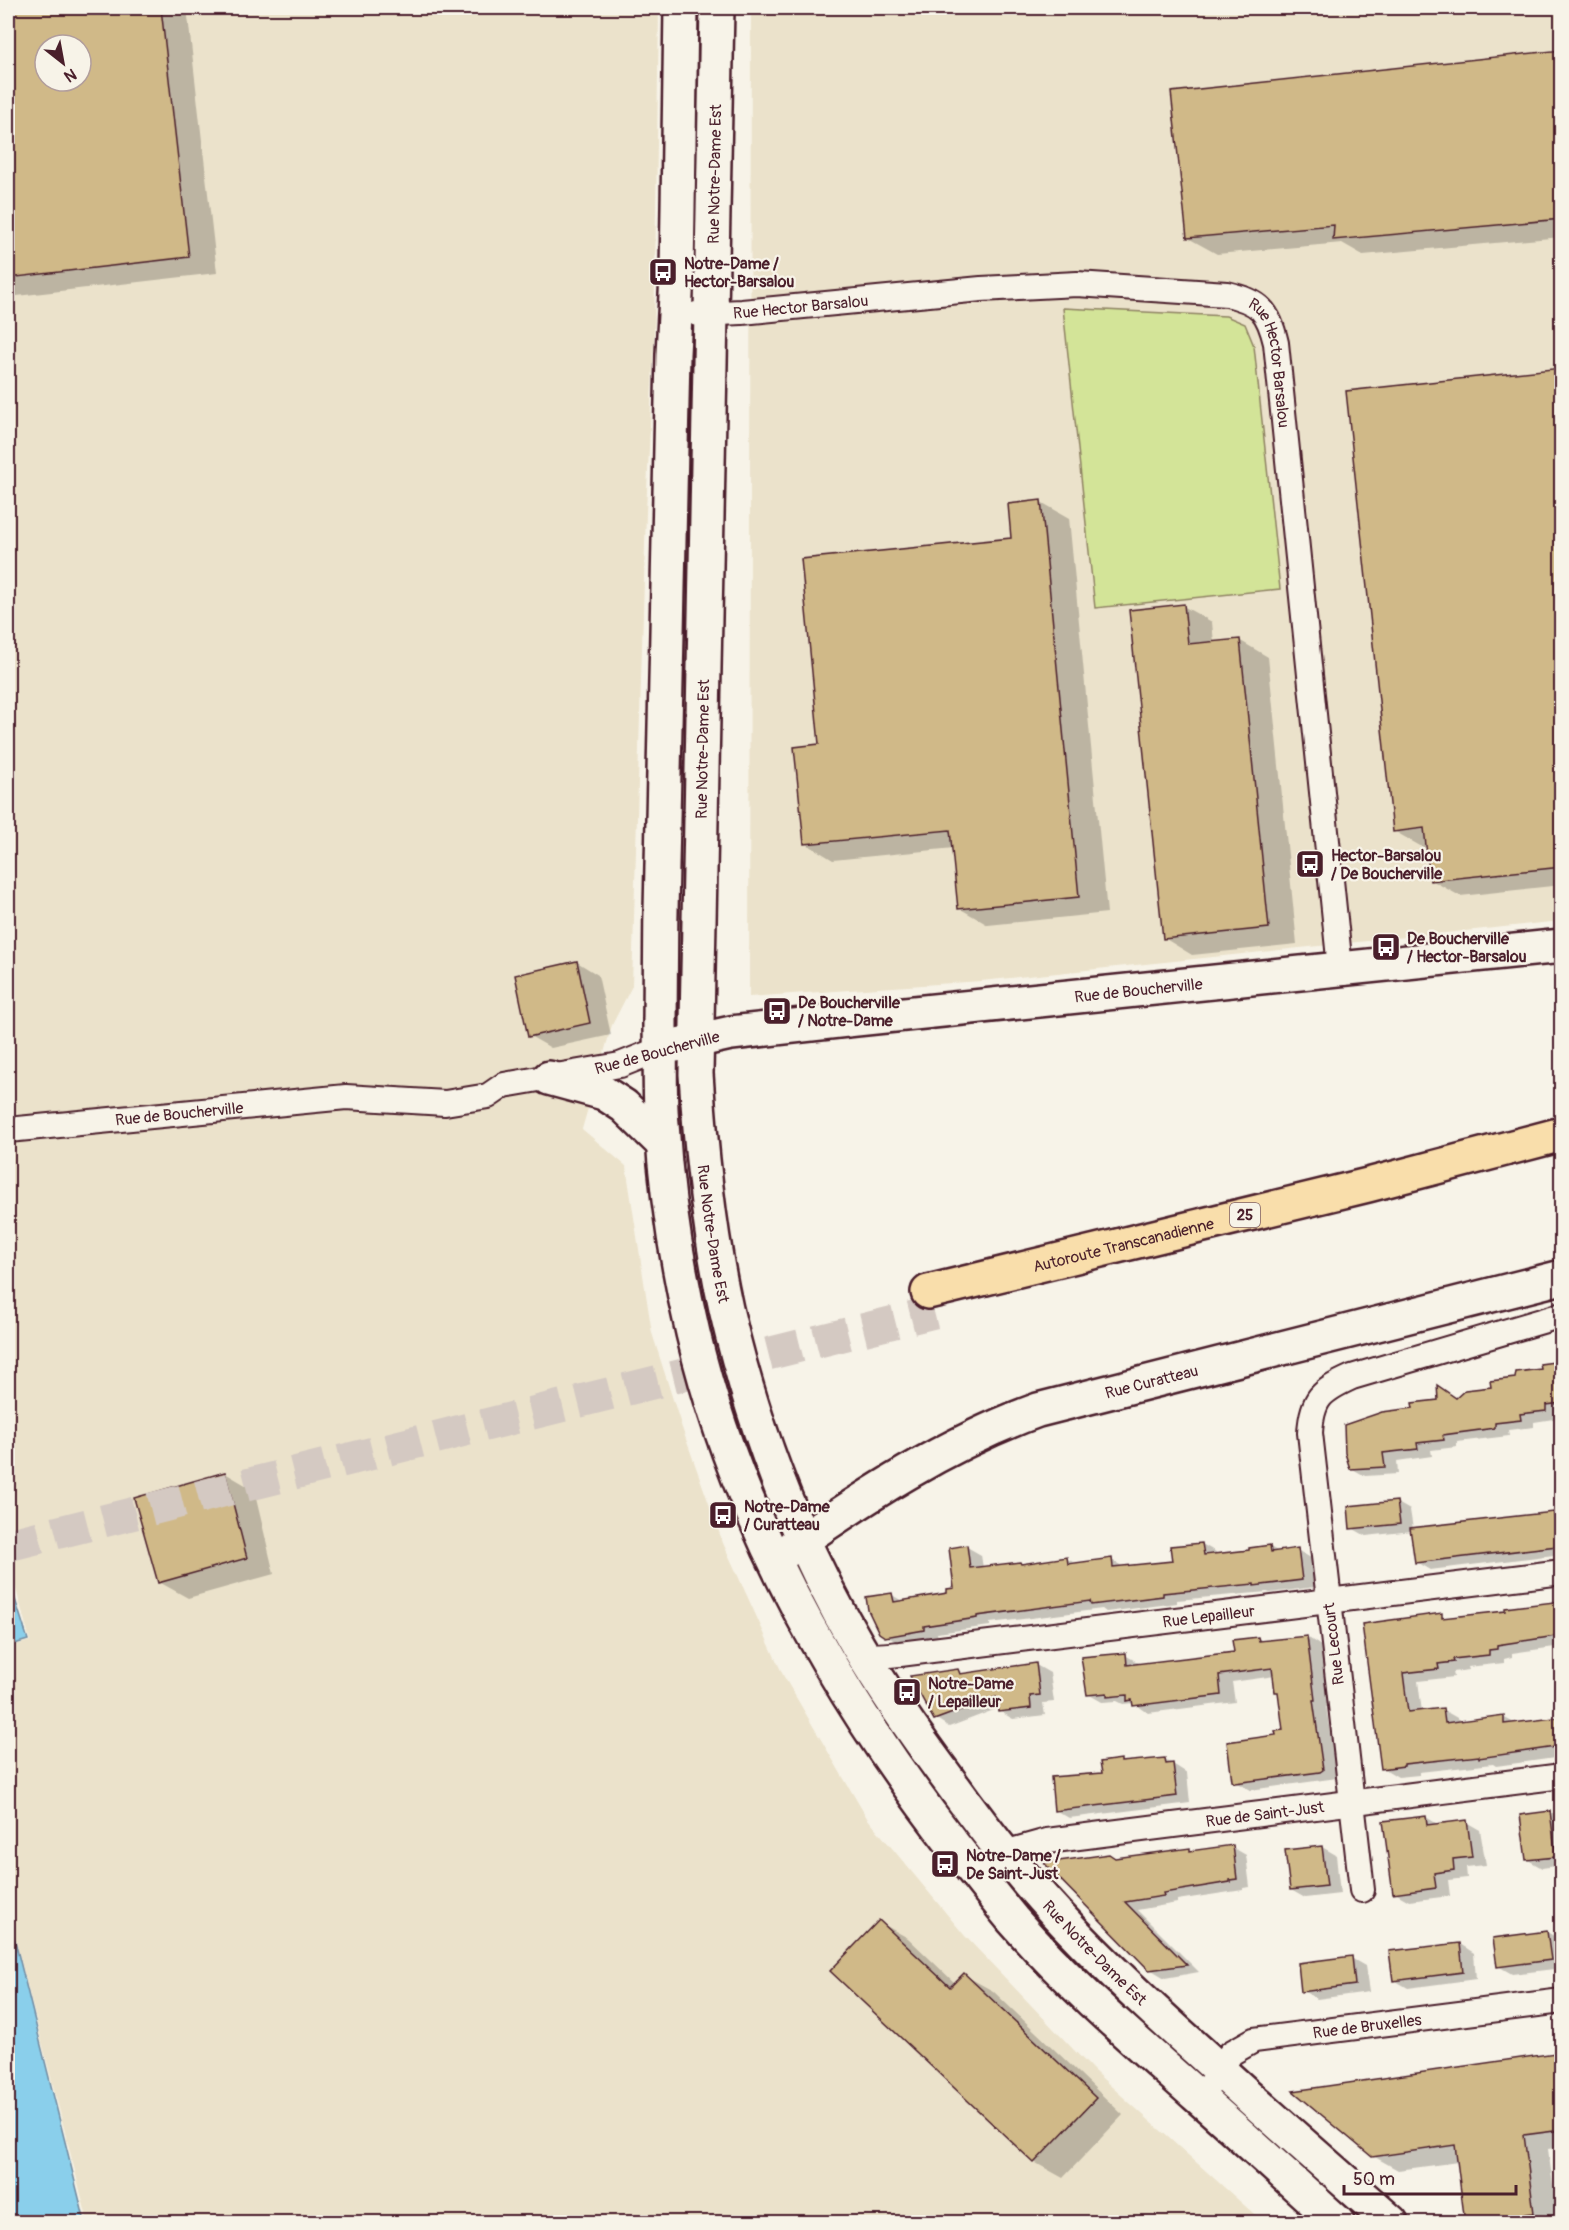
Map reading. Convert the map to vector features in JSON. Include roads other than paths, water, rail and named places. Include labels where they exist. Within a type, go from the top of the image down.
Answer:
[{"type":"highway","name":"Autoroute Transcanadienne","points":[[1562,1134],[931,1302],[1562,1155]]},
{"type":"main road","points":[[681,8],[662,843],[660,1049],[663,1144],[676,1243],[695,1338],[710,1395],[734,1466],[773,1560],[812,1634],[859,1714],[890,1761],[1009,1916],[1072,1982],[1337,2223]]},
{"type":"main road","name":"Rue Notre-Dame Est","points":[[717,8],[696,1074],[701,1156],[713,1241],[742,1370],[777,1474],[803,1539],[858,1646],[925,1748],[1004,1853],[1043,1899],[1091,1949],[1220,2071],[1391,2223]]},
{"type":"main road","name":"Rue de Boucherville","points":[[660,1049],[731,1033],[844,1020],[1562,946]]},
{"type":"main road","points":[[549,1078],[604,1093],[624,1106],[663,1144]]},
{"type":"main road","name":"Rue Curatteau","points":[[773,1560],[803,1539],[945,1452],[995,1427],[1038,1410],[1562,1277]]},
{"type":"street","name":"Rue Hector Barsalou","points":[[675,315],[1077,284],[1227,294],[1247,299],[1262,308],[1271,322],[1276,343],[1340,968]]},
{"type":"street","name":"Rue de Boucherville","points":[[8,1130],[346,1097],[445,1103],[488,1096],[504,1085],[620,1065],[660,1049]]},
{"type":"street","name":"Rue Lecourt","points":[[1362,1890],[1310,1433],[1311,1416],[1318,1398],[1325,1390],[1352,1377],[1562,1315]]},
{"type":"street","name":"Rue Lepailleur","points":[[858,1646],[863,1652],[873,1656],[900,1654],[1562,1572]]},
{"type":"street","name":"Rue de Saint-Just","points":[[974,1871],[1004,1853],[1047,1841],[1562,1776]]},
{"type":"street","name":"Rue de Bruxelles","points":[[1198,2096],[1220,2071],[1231,2053],[1254,2040],[1562,2001]]},
{"type":"water","points":[[8,1577],[28,1640],[8,1646]]},
{"type":"water","points":[[8,1913],[85,2222],[8,2222]]},
{"type":"tunnel","points":[[8,1545],[934,1312]]},
{"type":"place","name":"Notre-Dame / Hector-Barsalou","points":[[663,272]]},
{"type":"place","name":"Hector-Barsalou / De Boucherville","points":[[1310,864]]},
{"type":"place","name":"De Boucherville / Hector-Barsalou","points":[[1386,947]]},
{"type":"place","name":"De Boucherville / Notre-Dame","points":[[777,1011]]},
{"type":"place","name":"Notre-Dame / Curatteau","points":[[723,1515]]},
{"type":"place","name":"Notre-Dame / Lepailleur","points":[[907,1692]]},
{"type":"place","name":"Notre-Dame / De Saint-Just","points":[[945,1864]]}]
